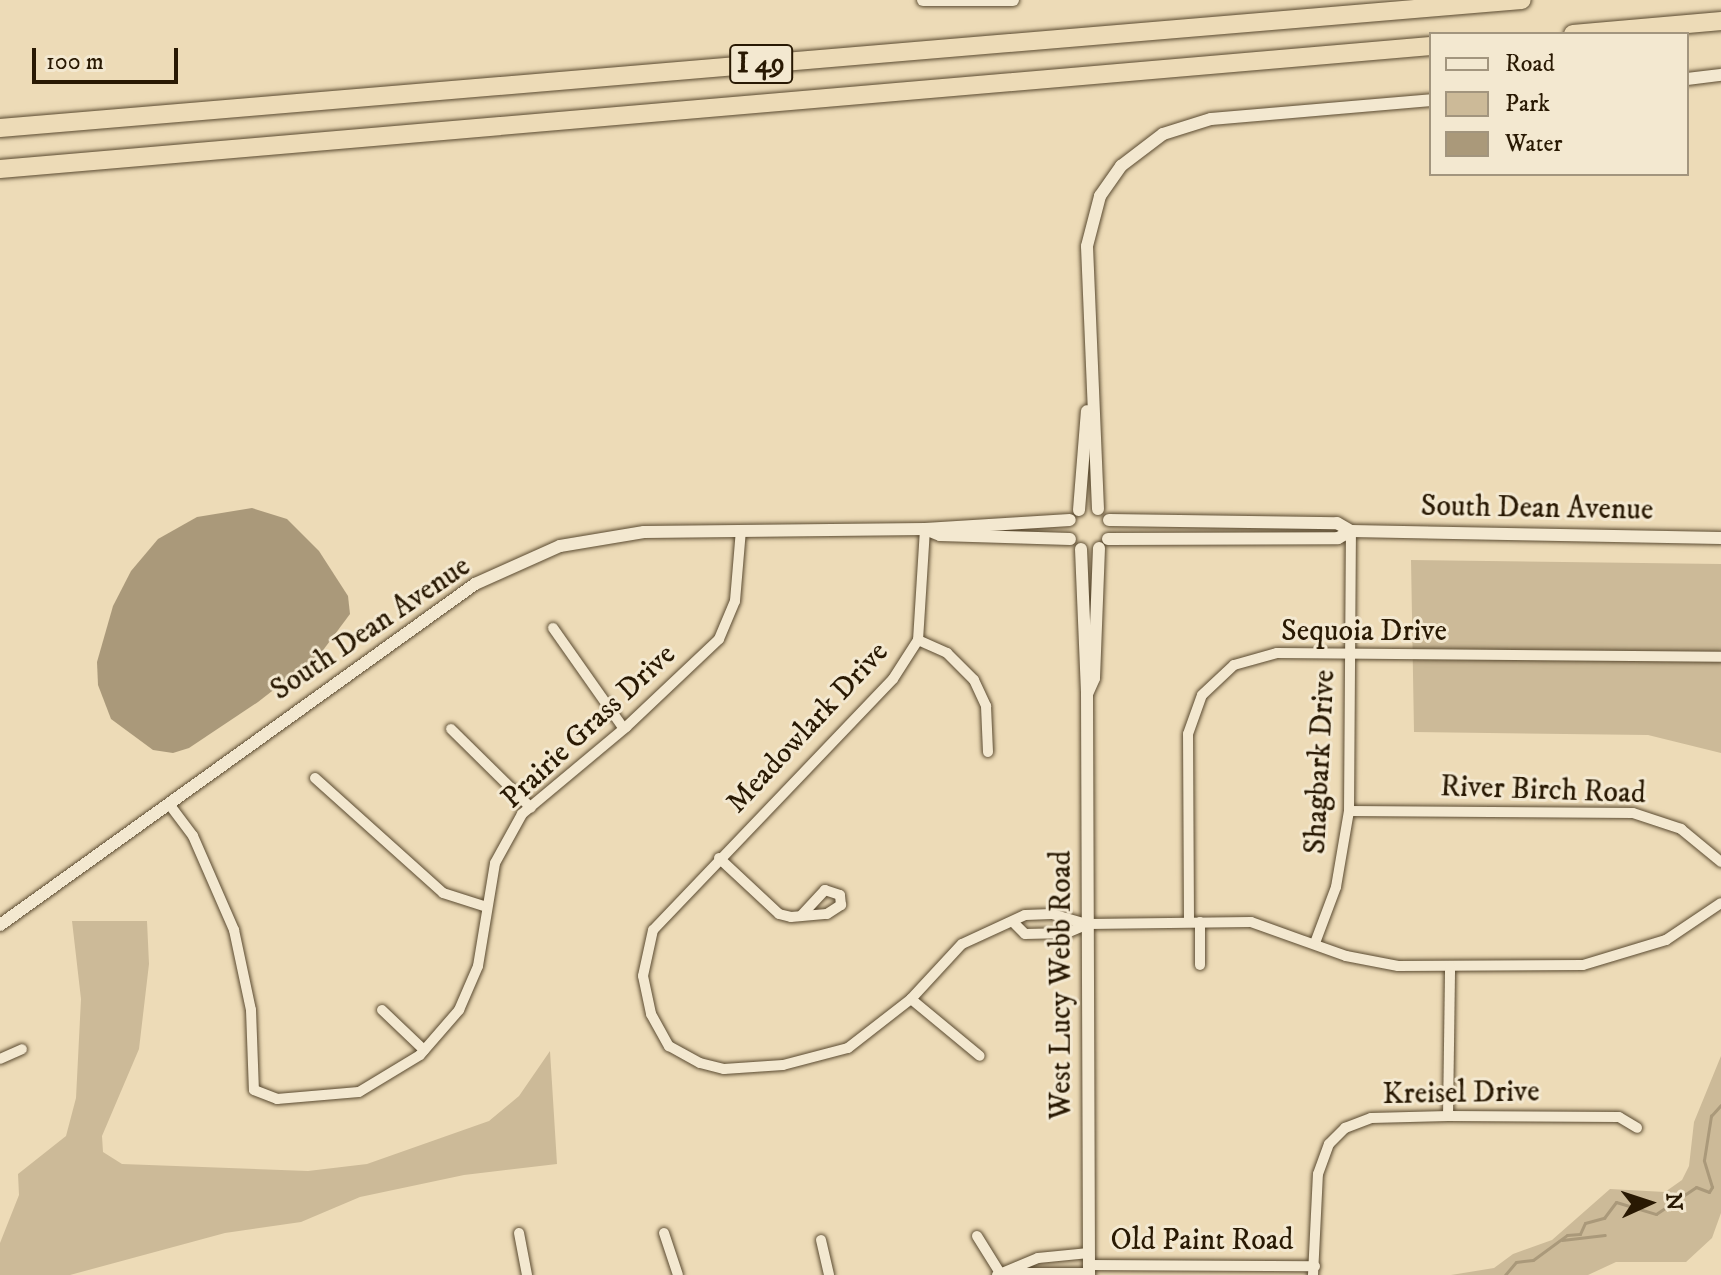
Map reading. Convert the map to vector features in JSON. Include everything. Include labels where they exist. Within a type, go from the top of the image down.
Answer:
[{"type":"highway","name":"I 49","points":[[0,128],[1522,0]]},
{"type":"highway","points":[[1596,32],[1721,21]]},
{"type":"highway","name":"I 49","points":[[0,169],[1429,46]]},
{"type":"street","points":[[923,0],[1013,0]]},
{"type":"street","points":[[1689,79],[1721,75]]},
{"type":"street","points":[[1091,321],[1075,515],[1070,539],[1081,549],[1104,543],[1109,520],[1098,509],[1089,230],[1100,196],[1121,166],[1163,134],[1211,119],[1429,100]]},
{"type":"street","points":[[1075,515],[1098,509]]},
{"type":"street","name":"South Dean Avenue","points":[[0,925],[475,584],[560,546],[644,532],[925,529],[1075,515]]},
{"type":"street","name":"South Dean Avenue","points":[[1109,520],[1337,523],[1351,531],[1721,538]]},
{"type":"street","name":"South Dean Avenue","points":[[925,529],[940,535],[1070,539]]},
{"type":"street","name":"Meadowlark Drive","points":[[925,529],[918,640],[893,679],[663,914],[645,953],[643,976],[651,1014],[679,1053],[724,1069],[819,1058],[848,1048],[911,999],[962,944],[1015,924],[1025,915],[1052,914],[1088,924]]},
{"type":"street","name":"Prairie Grass Drive","points":[[169,804],[193,836],[234,930],[251,1010],[254,1090],[277,1099],[359,1092],[389,1078],[424,1050],[459,1010],[478,966],[495,863],[531,808],[624,729],[719,639],[735,601],[741,530]]},
{"type":"street","name":"South Dean Avenue","points":[[1104,543],[1338,538],[1351,531]]},
{"type":"street","name":"Shagbark Drive","points":[[1315,943],[1336,887],[1349,811],[1351,531]]},
{"type":"street","name":"West Lucy Webb Road","points":[[1087,694],[1094,678],[1104,543]]},
{"type":"street","name":"West Lucy Webb Road","points":[[1081,549],[1087,694],[1089,1266]]},
{"type":"street","points":[[553,628],[624,729]]},
{"type":"street","points":[[918,640],[947,653],[974,680],[986,706],[988,752]]},
{"type":"street","name":"Sequoia Drive","points":[[1200,965],[1194,922],[1188,734],[1202,695],[1234,665],[1277,653],[1721,657]]},
{"type":"street","points":[[451,729],[531,808]]},
{"type":"street","points":[[315,778],[443,893],[487,907]]},
{"type":"street","name":"River Birch Road","points":[[1349,811],[1633,813],[1681,829],[1721,862]]},
{"type":"street","points":[[719,858],[779,914],[802,915]]},
{"type":"street","points":[[1015,924],[1025,934],[1067,933],[1088,924],[1251,922],[1373,962],[1450,967],[1583,965],[1611,960],[1666,940],[1721,903]]},
{"type":"street","points":[[1448,1116],[1450,967]]},
{"type":"street","points":[[911,999],[980,1056]]},
{"type":"street","points":[[382,1010],[424,1050]]},
{"type":"street","points":[[0,1059],[22,1049]]},
{"type":"street","name":"Kreisel Drive","points":[[1314,1270],[1318,1174],[1329,1144],[1345,1128],[1371,1118],[1448,1116],[1619,1117],[1637,1128]]},
{"type":"street","points":[[519,1233],[527,1275]]},
{"type":"street","points":[[664,1233],[678,1275]]},
{"type":"street","points":[[977,1236],[998,1274]]},
{"type":"street","points":[[821,1240],[829,1275]]},
{"type":"street","name":"Old Paint Road","points":[[998,1274],[1038,1258],[1089,1266]]},
{"type":"street","name":"Old Paint Road","points":[[998,1274],[1089,1266],[1314,1270]]},
{"type":"green space","points":[[1411,560],[1721,564],[1721,753],[1648,735],[1414,732]]},
{"type":"green space","points":[[72,921],[147,921],[149,964],[139,1049],[102,1136],[103,1152],[122,1164],[308,1171],[367,1164],[489,1121],[519,1096],[550,1051],[557,1164],[464,1175],[360,1197],[301,1222],[225,1233],[70,1275],[0,1275],[0,1243],[19,1195],[18,1174],[66,1136],[76,1098],[81,999]]},
{"type":"green space","points":[[1721,1056],[1721,1213],[1712,1238],[1686,1262],[1616,1262],[1588,1275],[1451,1275],[1494,1268],[1513,1254],[1552,1240],[1610,1189],[1665,1192],[1682,1180],[1689,1166],[1694,1122]]},
{"type":"water","points":[[252,508],[287,519],[319,551],[348,596],[350,614],[321,653],[258,702],[189,748],[173,753],[153,750],[111,719],[98,685],[97,662],[113,606],[131,571],[158,539],[197,517]]},
{"type":"waterway","points":[[1505,1275],[1516,1262],[1533,1260],[1567,1235],[1580,1234],[1585,1223],[1604,1218],[1616,1202],[1656,1214],[1696,1187],[1709,1192],[1712,1187],[1704,1160],[1711,1116],[1721,1105]]},
{"type":"waterway","points":[[1562,1240],[1605,1235]]}]
